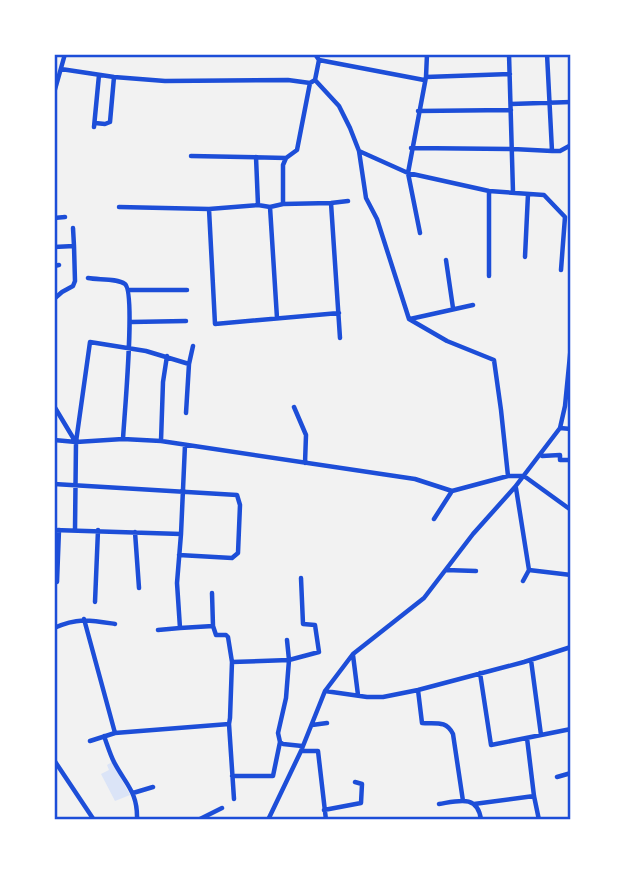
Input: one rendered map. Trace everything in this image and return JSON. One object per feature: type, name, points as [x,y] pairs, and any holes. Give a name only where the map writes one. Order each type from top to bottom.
[{"type":"street","points":[[54,93],[65,54]]},
{"type":"street","points":[[315,54],[319,60],[425,79],[510,74]]},
{"type":"street","points":[[420,233],[408,173],[427,54]]},
{"type":"street","points":[[509,54],[513,192]]},
{"type":"street","points":[[547,54],[552,151]]},
{"type":"street","points":[[283,204],[283,165],[286,158],[297,150],[319,60]]},
{"type":"street","points":[[61,69],[165,81],[312,82],[339,106],[359,151],[366,198],[377,219],[409,319],[447,341],[494,360],[508,476]]},
{"type":"street","points":[[99,75],[94,125],[110,122],[114,77]]},
{"type":"street","points":[[418,111],[571,102]]},
{"type":"street","points":[[411,148],[552,151],[571,145]]},
{"type":"street","points":[[359,151],[408,173],[489,191],[544,195],[565,217]]},
{"type":"street","points":[[191,156],[286,158]]},
{"type":"street","points":[[256,157],[258,205]]},
{"type":"street","points":[[489,191],[489,276]]},
{"type":"street","points":[[525,257],[528,194]]},
{"type":"street","points":[[119,207],[209,209],[348,201]]},
{"type":"street","points":[[331,203],[340,338]]},
{"type":"street","points":[[270,207],[277,318]]},
{"type":"street","points":[[209,209],[215,324],[339,313]]},
{"type":"street","points":[[561,270],[565,217],[571,209]]},
{"type":"street","points":[[54,218],[65,217]]},
{"type":"street","points":[[54,299],[74,286],[73,228]]},
{"type":"street","points":[[54,247],[74,246]]},
{"type":"street","points":[[446,260],[453,308]]},
{"type":"street","points":[[88,278],[119,282],[125,284],[129,290],[130,322],[123,439]]},
{"type":"street","points":[[129,290],[187,289]]},
{"type":"street","points":[[409,319],[474,305]]},
{"type":"street","points":[[130,322],[186,321]]},
{"type":"street","points":[[75,530],[76,442],[90,342],[128,347],[189,363]]},
{"type":"street","points":[[268,820],[325,691],[353,654],[424,598],[561,428],[571,345]]},
{"type":"street","points":[[186,412],[189,363],[193,346]]},
{"type":"street","points":[[161,441],[163,382],[167,356]]},
{"type":"street","points":[[565,406],[571,396]]},
{"type":"street","points":[[54,406],[76,442]]},
{"type":"street","points":[[294,407],[306,435],[305,463]]},
{"type":"street","points":[[561,428],[571,429]]},
{"type":"street","points":[[54,440],[161,441],[415,478],[452,491],[508,476],[524,476],[571,510]]},
{"type":"street","points":[[180,628],[177,583],[186,445]]},
{"type":"street","points":[[541,456],[560,454],[560,460],[571,460]]},
{"type":"street","points":[[54,484],[237,495],[240,505],[238,553],[232,558],[179,555]]},
{"type":"street","points":[[515,487],[529,570],[523,581]]},
{"type":"street","points":[[434,519],[452,491]]},
{"type":"street","points":[[57,582],[57,530],[181,534]]},
{"type":"street","points":[[95,602],[98,530]]},
{"type":"street","points":[[135,532],[139,588]]},
{"type":"street","points":[[446,570],[476,571]]},
{"type":"street","points":[[529,570],[571,575]]},
{"type":"street","points":[[232,662],[289,660],[319,652],[315,625],[303,624],[301,578]]},
{"type":"street","points":[[212,593],[213,625],[216,635],[228,637],[232,662],[229,724],[234,799]]},
{"type":"street","points":[[54,628],[84,620],[115,624]]},
{"type":"street","points":[[84,620],[115,733]]},
{"type":"street","points":[[158,630],[213,625]]},
{"type":"street","points":[[232,776],[273,776],[280,742],[278,733],[286,698],[289,660],[286,640]]},
{"type":"street","points":[[325,691],[383,697],[531,660],[571,647]]},
{"type":"street","points":[[353,654],[358,695]]},
{"type":"street","points":[[531,660],[541,735]]},
{"type":"street","points":[[480,673],[491,745],[571,729]]},
{"type":"street","points":[[418,690],[422,723],[444,724],[453,734],[463,801]]},
{"type":"street","points":[[312,725],[327,723]]},
{"type":"street","points":[[90,741],[115,733],[229,724]]},
{"type":"street","points":[[104,736],[114,763],[134,793],[137,820]]},
{"type":"street","points":[[527,738],[539,820]]},
{"type":"street","points":[[280,742],[318,751],[326,820]]},
{"type":"street","points":[[54,760],[94,820]]},
{"type":"street","points":[[557,777],[571,773]]},
{"type":"street","points":[[324,810],[361,803],[362,784],[355,782]]},
{"type":"street","points":[[134,793],[153,787]]},
{"type":"street","points":[[439,804],[463,801],[474,804],[534,796]]},
{"type":"street","points":[[474,804],[480,811],[481,820]]},
{"type":"street","points":[[198,820],[222,808]]},
{"type":"lane","points":[[232,54],[244,54]]},
{"type":"shaded area","points":[[112,762],[130,795],[115,801],[101,774],[109,770],[107,765]]}]
